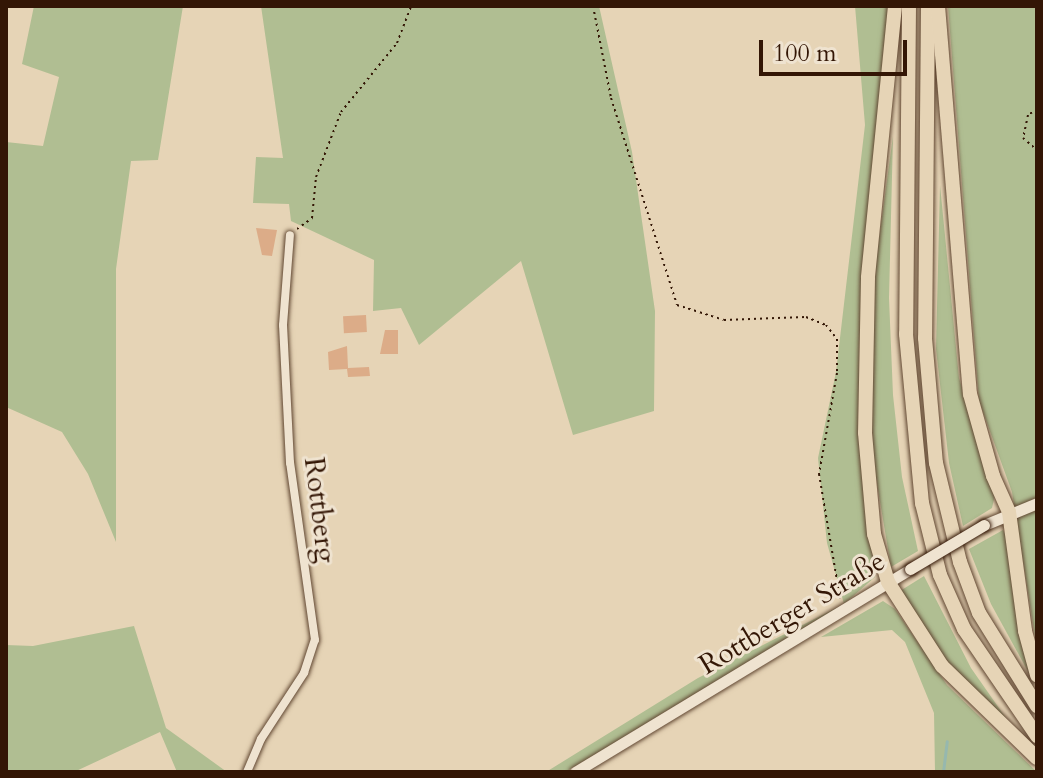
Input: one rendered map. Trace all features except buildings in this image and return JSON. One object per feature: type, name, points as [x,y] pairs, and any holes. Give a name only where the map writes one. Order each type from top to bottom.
[{"type":"highway","points":[[895,6],[868,278],[864,389],[874,534],[888,582],[958,684],[1037,758]]},
{"type":"highway","points":[[909,6],[906,334],[922,503],[940,575],[964,629],[1037,736]]},
{"type":"highway","points":[[928,6],[925,338],[936,463],[960,562],[979,613],[1037,706]]},
{"type":"highway","points":[[938,6],[970,394],[993,476],[1009,512],[1025,631],[1037,675]]},
{"type":"main road","name":"Rottberger Straße","points":[[575,772],[984,525],[1009,512],[1037,503]]},
{"type":"street","name":"Rottberg","points":[[247,772],[261,739],[304,673],[315,640],[290,463],[283,325],[290,235]]},
{"type":"path","points":[[290,235],[312,218],[316,177],[341,112],[397,43],[411,6]]},
{"type":"path","points":[[593,6],[611,98],[677,305],[724,320],[806,317],[831,329],[839,349],[819,474],[838,595],[849,608]]},
{"type":"path","points":[[1037,48],[1037,60]]},
{"type":"path","points":[[1037,109],[1028,115],[1023,138],[1037,150]]},
{"type":"green space","points":[[34,6],[183,6],[158,160],[131,161],[116,269],[116,542],[88,474],[62,432],[6,407],[6,142],[43,146],[59,77],[22,64]]},
{"type":"green space","points":[[261,6],[599,6],[632,152],[655,311],[654,411],[573,435],[521,261],[419,345],[401,308],[373,311],[374,260],[291,221],[289,204],[253,203],[256,157],[283,158]]},
{"type":"green space","points":[[855,6],[889,6],[861,433],[875,577],[844,604],[827,543],[818,458],[836,372],[865,125]]},
{"type":"green space","points":[[948,6],[1037,6],[1037,649],[1012,492],[979,401]]},
{"type":"green space","points":[[893,136],[889,298],[893,395],[902,477],[918,551],[891,567],[874,466],[870,388],[876,261]]},
{"type":"green space","points":[[940,185],[959,378],[995,495],[992,508],[963,526],[949,463],[936,349]]},
{"type":"green space","points":[[1003,530],[1007,537],[1030,675],[991,604],[969,549]]},
{"type":"green space","points":[[924,576],[971,668],[1015,731],[939,653],[900,591]]},
{"type":"green space","points":[[883,601],[895,609],[947,685],[1037,772],[935,772],[934,713],[905,642],[892,630],[821,637]]},
{"type":"green space","points":[[844,604],[565,772],[546,772],[698,678]]},
{"type":"green space","points":[[134,626],[166,728],[227,772],[177,772],[160,732],[74,772],[6,772],[6,645],[33,646]]},
{"type":"waterway","points":[[943,772],[947,741]]}]
